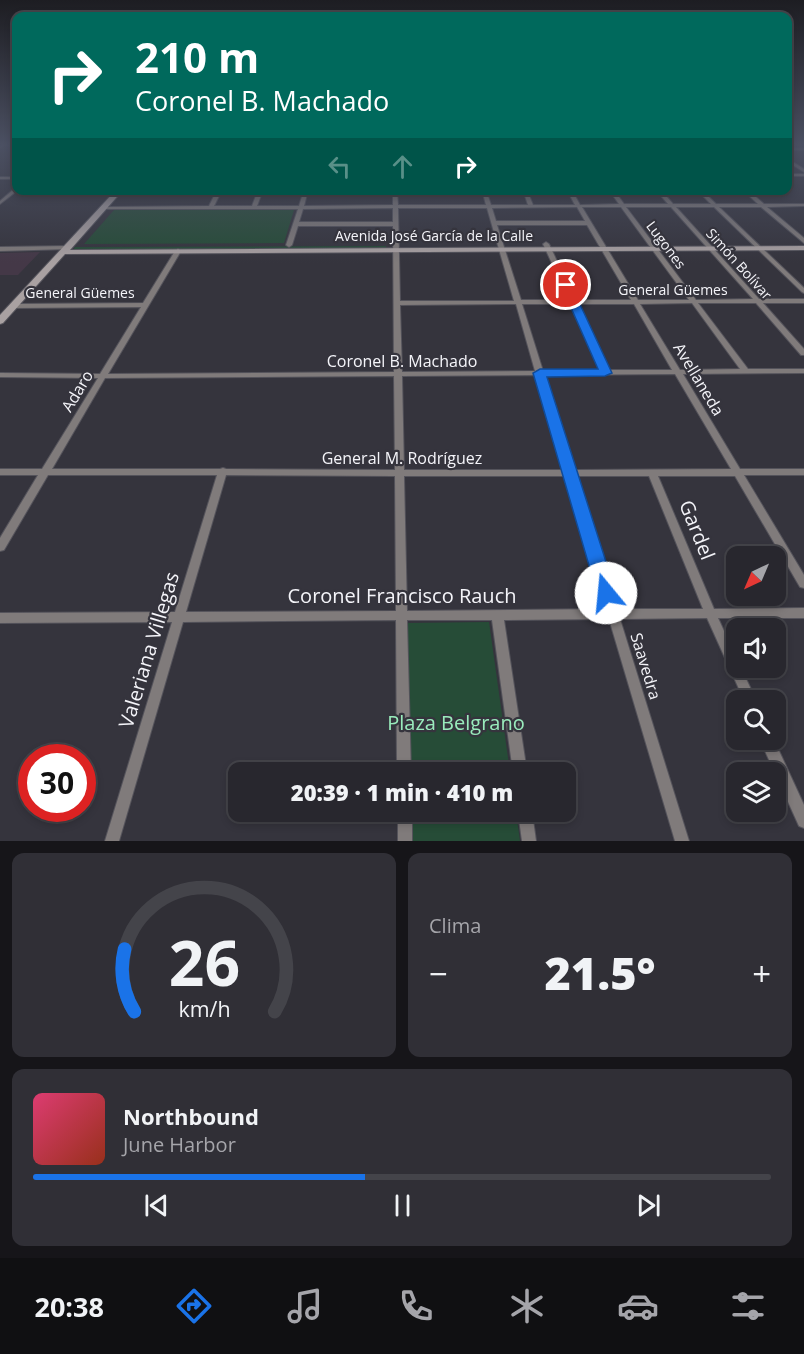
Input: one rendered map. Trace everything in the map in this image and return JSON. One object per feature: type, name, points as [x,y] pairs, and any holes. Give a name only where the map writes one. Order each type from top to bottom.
[{"type":"main road","points":[[0,321],[116,195]]},
{"type":"main road","name":"Avenida José García de la Calle","points":[[758,246],[804,242]]},
{"type":"main road","name":"Avenida José García de la Calle","points":[[67,249],[289,245],[396,248]]},
{"type":"main road","name":"Avenida José García de la Calle","points":[[67,249],[178,251],[500,247],[758,246],[804,248]]},
{"type":"street","points":[[0,203],[12,193]]},
{"type":"street","points":[[210,208],[217,195]]},
{"type":"street","points":[[254,208],[259,195]]},
{"type":"street","points":[[289,245],[305,195]]},
{"type":"street","points":[[395,195],[404,762]]},
{"type":"street","name":"Saavedra","points":[[485,195],[682,841]]},
{"type":"street","points":[[527,195],[531,206]]},
{"type":"street","name":"Avellaneda","points":[[572,195],[804,584]]},
{"type":"street","name":"Lugones","points":[[614,195],[746,372]]},
{"type":"street","name":"Simón Bolívar","points":[[662,195],[804,353]]},
{"type":"street","points":[[704,195],[804,291]]},
{"type":"street","points":[[751,195],[804,242]]},
{"type":"street","points":[[106,208],[804,205]]},
{"type":"street","points":[[494,224],[589,223]]},
{"type":"street","points":[[296,224],[396,224]]},
{"type":"street","points":[[548,247],[575,302],[605,373]]},
{"type":"street","name":"Avenida José García de la Calle","points":[[0,249],[67,249]]},
{"type":"street","name":"Adaro","points":[[0,547],[178,251]]},
{"type":"street","name":"General Güemes","points":[[397,303],[804,301]]},
{"type":"street","name":"General Güemes","points":[[15,306],[146,305]]},
{"type":"street","name":"Coronel B. Machado","points":[[0,375],[804,371]]},
{"type":"street","name":"Valeriana Villegas","points":[[112,841],[223,471]]},
{"type":"street","name":"General M. Rodríguez","points":[[0,472],[570,474],[804,472]]},
{"type":"street","name":"Gardel","points":[[652,473],[710,613],[745,690]]},
{"type":"street","name":"Coronel Francisco Rauch","points":[[0,618],[180,615],[804,613]]},
{"type":"street","points":[[497,614],[519,762]]},
{"type":"street","points":[[772,750],[804,821]]},
{"type":"street","points":[[405,822],[405,841]]},
{"type":"street","points":[[526,822],[529,841]]},
{"type":"shaded area","points":[[40,252],[18,275],[0,275],[0,253]]},
{"type":"green space","points":[[114,210],[294,210],[284,243],[84,244]]},
{"type":"green space","points":[[386,246],[386,249],[73,250],[75,247]]},
{"type":"green space","name":"Plaza Belgrano","points":[[489,622],[509,762],[411,762],[407,623]]},
{"type":"green space","points":[[412,822],[517,822],[520,841],[412,841]]},
{"type":"route","points":[[566,285],[605,373],[540,373],[606,593]]}]
